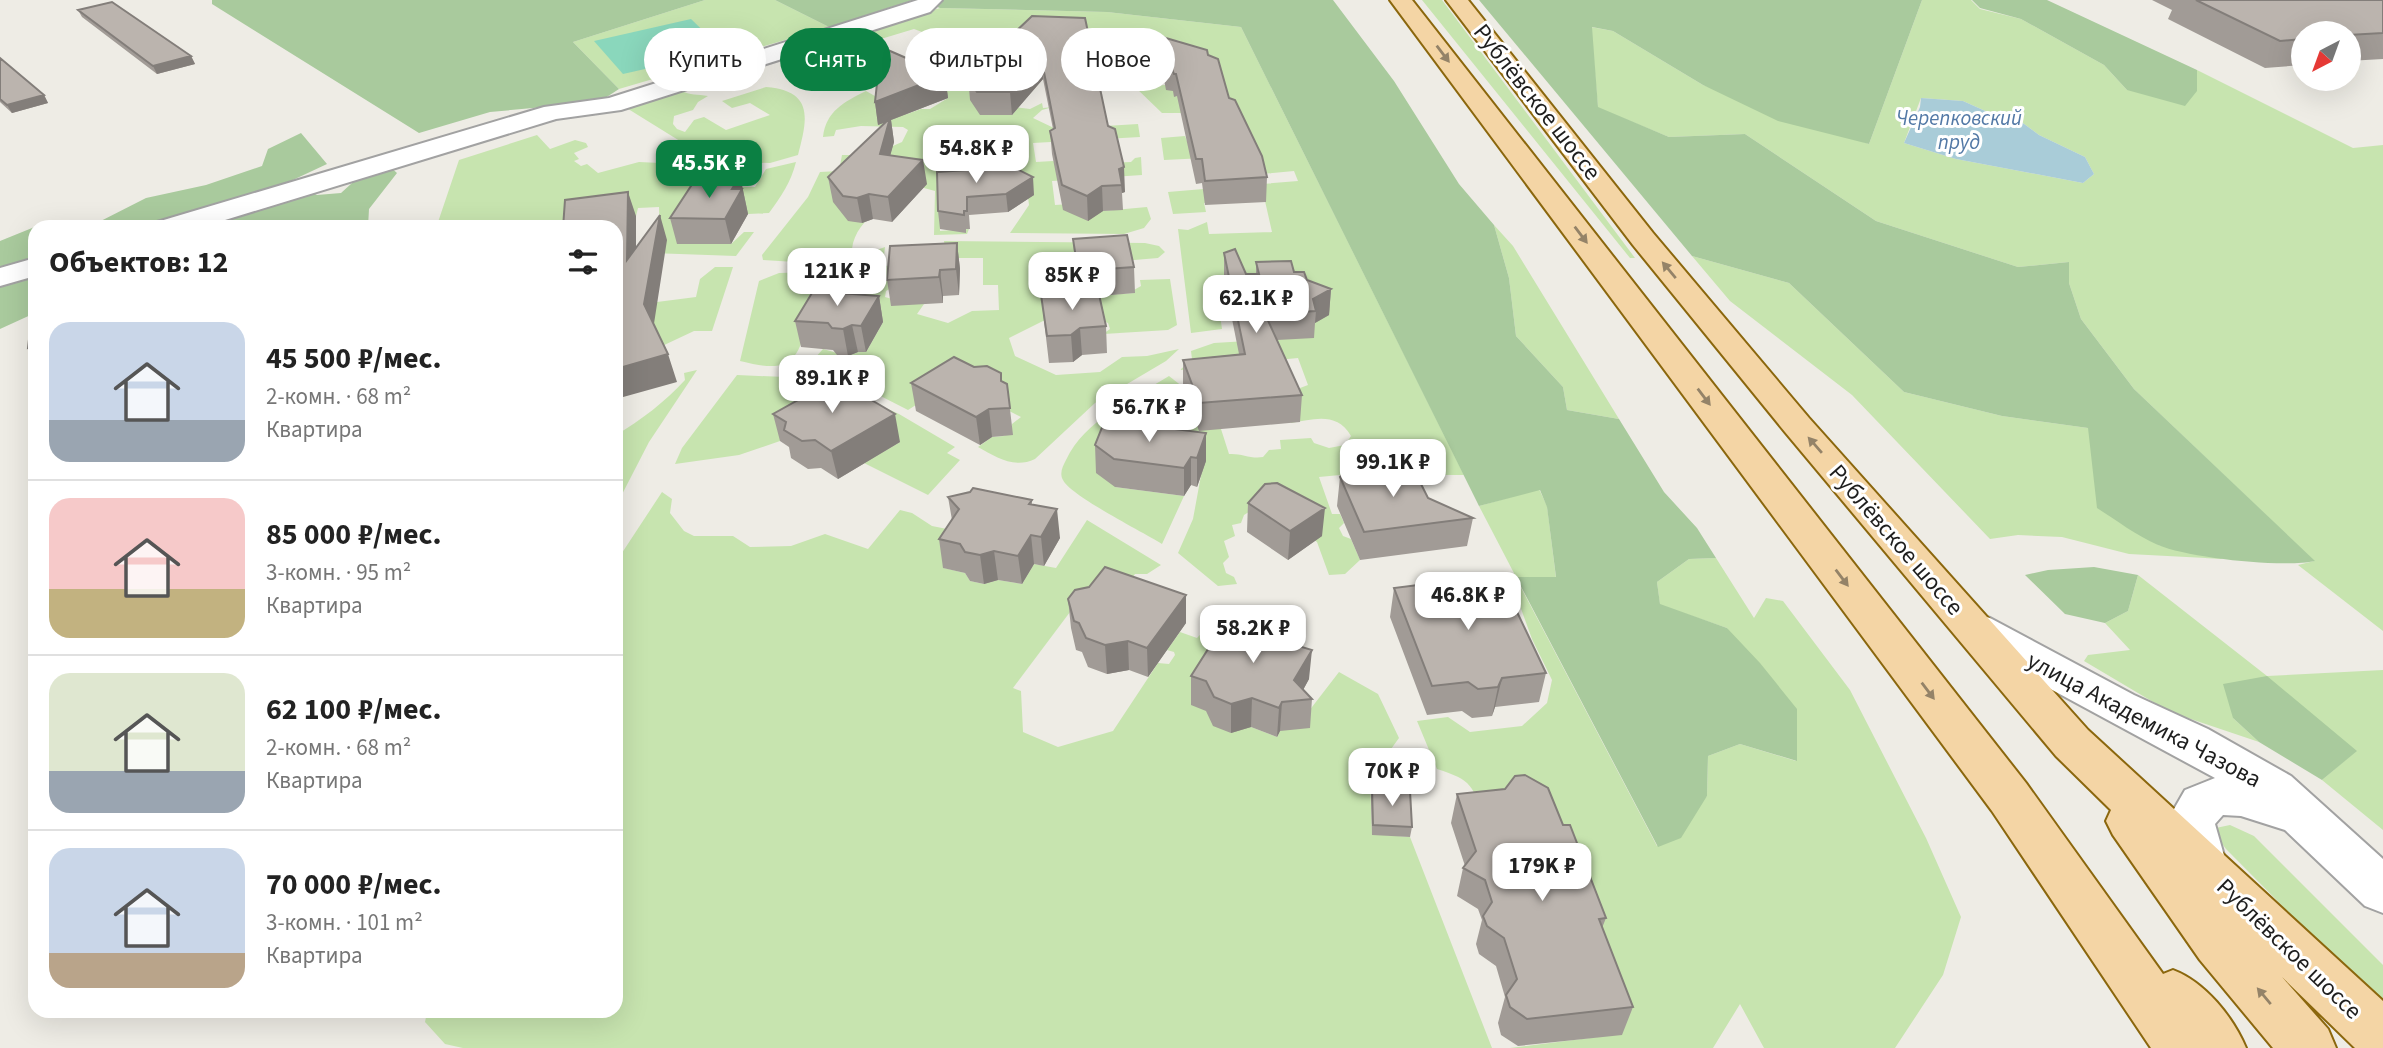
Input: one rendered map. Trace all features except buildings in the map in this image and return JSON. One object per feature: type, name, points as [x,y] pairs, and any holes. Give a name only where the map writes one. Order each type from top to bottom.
[{"type":"main road","name":"Рублёвское шоссе","points":[[1401,0],[2009,797],[2183,1048]]},
{"type":"main road","name":"Рублёвское шоссе","points":[[1457,0],[1643,239],[1797,425],[2072,743],[2383,1038]]},
{"type":"main road","points":[[2072,743],[2219,943],[2308,1048]]},
{"type":"main road","points":[[2009,797],[2218,1048]]},
{"type":"street","points":[[194,220],[553,112],[612,105],[922,8],[931,0]]},
{"type":"street","points":[[0,277],[28,269]]},
{"type":"street","name":"улица Академика Чазова","points":[[1971,627],[2118,707],[2211,753],[2274,790],[2383,891]]},
{"type":"street","name":"улица Академика Чазова","points":[[2202,866],[2190,823],[2203,803],[2223,794],[2264,803],[2309,823]]},
{"type":"green space","points":[[212,0],[705,0],[573,42],[619,89],[599,102],[490,112],[419,133],[212,4]]},
{"type":"green space","points":[[705,0],[775,0],[829,27],[780,28],[780,41],[766,46],[766,28],[644,28],[644,82],[619,89],[573,42]]},
{"type":"green space","points":[[775,0],[913,0],[829,27]]},
{"type":"green space","points":[[917,0],[1333,0],[1394,81],[1459,184],[1494,225],[1509,278],[1516,336],[1563,387],[1567,410],[1619,419],[1664,492],[1697,528],[1716,558],[1689,559],[1657,582],[1660,604],[1727,628],[1760,663],[1797,709],[1797,761],[1740,744],[1708,756],[1707,796],[1681,838],[1658,847],[1516,577],[1556,577],[1547,507],[1540,490],[1479,506],[1241,27],[1107,12],[940,8]]},
{"type":"green space","points":[[1422,0],[1442,0],[1635,258],[1630,258]]},
{"type":"green space","points":[[1479,0],[1922,0],[1869,144],[1778,121],[1703,85],[1613,31],[1592,27],[1598,107],[1669,137],[1745,134],[1876,221],[2018,267],[2069,262],[2069,283],[2081,319],[2134,389],[2315,561],[2281,563],[2236,560],[2191,554],[2158,545],[2134,533],[2097,508],[2088,428],[2002,416],[1904,392],[1789,283],[1692,256]]},
{"type":"green space","points":[[1922,0],[1971,0],[1980,9],[2021,19],[2104,65],[2127,90],[2197,91],[2197,70],[2353,148],[2383,145],[2383,631],[2298,565],[2314,561],[2134,389],[2081,319],[2069,283],[2069,262],[2018,267],[1876,221],[1745,134],[1669,137],[1598,108],[1591,27],[1613,31],[1703,85],[1869,144]],"holes":[[[1921,98],[1963,101],[1992,114],[2016,118],[2039,135],[2085,157],[2094,174],[2083,183],[1956,159],[1904,143]]]},
{"type":"green space","points":[[1972,0],[2047,0],[2197,70],[2197,91],[2185,106],[2127,90],[2104,65],[2021,19],[1980,8]]},
{"type":"green space","points":[[940,8],[1107,12],[1241,27],[1464,475],[1437,475],[1425,467],[1319,477],[1332,514],[1340,514],[1344,523],[1339,528],[1343,536],[1351,539],[1360,560],[1345,574],[1329,575],[1317,542],[1300,530],[1252,510],[1244,515],[1241,523],[1232,525],[1235,536],[1224,541],[1229,557],[1223,563],[1226,573],[1234,577],[1237,584],[1218,586],[1178,553],[1193,519],[1202,470],[1115,487],[1184,496],[1162,544],[1079,495],[1062,477],[1062,470],[1074,446],[1097,422],[1169,376],[1183,387],[1196,422],[1202,429],[1221,429],[1229,454],[1263,457],[1269,450],[1281,449],[1280,440],[1311,438],[1314,443],[1329,448],[1345,445],[1351,436],[1345,428],[1332,420],[1291,423],[1287,393],[1308,385],[1298,358],[1180,370],[1192,359],[1191,351],[1214,343],[1314,337],[1258,300],[1228,302],[1230,314],[1220,315],[1222,329],[1191,333],[1178,229],[1188,230],[1207,222],[1209,234],[1272,232],[1265,201],[1204,203],[1206,212],[1173,214],[1168,192],[1298,181],[1294,171],[1250,175],[1245,156],[1164,160],[1161,138],[1185,136],[1187,141],[1196,113],[1162,113],[1139,91],[1175,91],[1175,74],[1181,68],[1175,69],[1175,49],[1181,41],[1175,40],[1175,28],[1061,28],[1061,48],[1047,52],[1047,28],[905,28],[905,32],[891,36],[891,28],[875,28]]},
{"type":"green space","points":[[691,19],[700,28],[651,28]]},
{"type":"green space","points":[[644,30],[644,69],[623,74],[594,41]]},
{"type":"green space","points":[[905,81],[905,91],[977,91],[980,115],[1012,115],[1017,109],[1015,107],[1030,109],[1042,103],[1043,108],[1053,107],[1042,110],[1033,118],[1056,129],[1138,124],[1140,137],[1033,143],[1036,162],[1053,161],[1059,165],[1131,162],[1141,157],[1142,175],[1052,181],[1055,205],[1070,204],[1103,211],[1147,207],[1151,219],[1144,228],[1124,234],[1010,233],[1029,205],[1026,181],[940,190],[940,231],[969,229],[967,234],[934,235],[935,191],[924,188],[920,183],[869,218],[855,237],[852,249],[811,263],[763,260],[762,255],[808,197],[820,172],[839,171],[842,155],[872,155],[902,142],[908,130],[903,127],[861,126],[836,130],[834,136],[823,137],[828,120],[837,108],[866,91],[907,114],[930,109],[948,98],[886,94],[881,91],[891,91],[891,85]]},
{"type":"green space","points":[[766,87],[793,94],[804,109],[805,119],[798,155],[770,163],[722,162],[717,168],[712,168],[704,179],[709,180],[706,186],[755,187],[766,169],[796,162],[785,189],[769,213],[748,214],[678,243],[731,244],[744,232],[754,232],[736,256],[651,253],[660,244],[659,207],[638,208],[636,216],[608,220],[439,220],[459,160],[537,135],[550,149],[575,140],[586,143],[588,147],[574,153],[579,159],[574,161],[581,166],[587,164],[598,173],[639,162],[660,163],[696,151],[625,107],[677,91],[708,96],[698,102],[693,110],[674,116],[673,124],[685,132],[694,120],[704,117],[726,130],[770,115],[750,103],[732,108],[722,101],[753,91],[766,91]]},
{"type":"green space","points":[[301,133],[327,164],[263,194],[170,220],[103,220],[146,198],[206,185],[262,166],[268,149]]},
{"type":"green space","points":[[389,166],[397,173],[369,209],[368,220],[210,220],[307,190],[317,195],[341,193],[362,174]]},
{"type":"green space","points":[[1494,225],[1513,246],[1619,419],[1567,410],[1563,387],[1516,336],[1509,278]]},
{"type":"green space","points":[[28,230],[28,261],[0,269],[0,241]]},
{"type":"green space","points":[[944,241],[1145,243],[1159,246],[1165,252],[1158,258],[1075,265],[1080,297],[1134,293],[1134,290],[1141,286],[1140,280],[1170,279],[1177,325],[1168,330],[1103,334],[1110,329],[1108,323],[1101,320],[1043,321],[1009,338],[1015,356],[1056,375],[1100,372],[1122,357],[1147,356],[1179,349],[1166,361],[1095,403],[1035,459],[1020,463],[1005,461],[978,447],[992,437],[1004,436],[1012,431],[1012,424],[1021,417],[952,382],[908,410],[853,382],[805,369],[823,349],[848,356],[866,352],[883,322],[807,321],[799,349],[787,363],[768,366],[740,361],[759,281],[779,273],[815,272],[885,247],[884,256],[875,261],[880,265],[897,267],[893,287],[886,291],[885,297],[924,297],[924,304],[917,314],[948,323],[972,311],[999,310],[998,285],[983,285],[983,258],[946,258]]},
{"type":"green space","points":[[1692,256],[1789,283],[1904,392],[2002,416],[2088,428],[2158,545],[2225,559],[2129,554],[2062,537],[2018,535],[1990,539],[1852,395],[1730,301]]},
{"type":"green space","points":[[715,267],[733,267],[712,331],[694,331],[660,347],[623,323],[623,315],[657,302],[696,297],[700,279]]},
{"type":"green space","points":[[28,275],[28,316],[0,329],[0,284]]},
{"type":"green space","points":[[697,370],[649,442],[623,492],[623,430],[669,396],[685,380],[684,373]]},
{"type":"green space","points":[[737,375],[809,378],[833,384],[899,414],[955,447],[947,453],[960,460],[928,495],[864,463],[900,442],[842,407],[780,441],[739,455],[675,464],[682,448]]},
{"type":"green space","points":[[1539,489],[1547,506],[1556,578],[1516,578],[1479,506]]},
{"type":"green space","points":[[662,492],[672,499],[670,513],[684,531],[694,536],[733,536],[750,547],[791,546],[825,534],[868,549],[900,510],[912,513],[932,526],[957,531],[944,568],[965,573],[970,581],[984,584],[998,580],[1022,584],[1034,564],[1056,568],[1087,520],[1161,565],[1147,574],[1135,574],[1121,593],[1091,584],[1013,688],[1021,691],[1023,732],[1058,747],[1113,731],[1158,663],[1169,664],[1175,655],[1167,650],[1180,632],[1197,638],[1212,622],[1231,624],[1251,727],[1277,737],[1280,731],[1302,720],[1339,672],[1378,694],[1399,738],[1370,778],[1372,834],[1410,837],[1492,1048],[463,1048],[445,1044],[425,1022],[426,1018],[623,1018],[623,551]]},
{"type":"green space","points":[[1716,558],[1754,618],[1766,598],[1783,601],[1850,690],[1926,838],[1961,917],[1943,975],[1895,1048],[1764,1048],[1740,1004],[1713,1048],[1510,1048],[1621,1034],[1483,820],[1470,786],[1458,777],[1437,769],[1417,721],[1448,717],[1470,732],[1522,726],[1547,703],[1552,680],[1520,606],[1516,578],[1657,846],[1707,796],[1708,756],[1740,744],[1796,761],[1727,628],[1660,605],[1657,582],[1689,559]]},
{"type":"green space","points":[[2094,567],[2138,575],[2128,611],[2105,623],[2065,614],[2025,575],[2048,570]]},
{"type":"green space","points":[[2138,575],[2267,676],[2383,670],[2383,830],[2322,780],[2356,751],[2233,718],[2259,742],[2170,712],[2084,661],[2088,655],[2130,650],[2105,623],[2128,611]]},
{"type":"green space","points":[[2267,676],[2357,751],[2322,780],[2259,742],[2233,718],[2223,684]]},
{"type":"green space","points":[[2230,825],[2254,836],[2383,965],[2383,1007],[2226,849],[2211,829]]},
{"type":"water","name":"Черепковский пруд","points":[[1921,98],[1963,101],[1992,114],[2016,118],[2039,135],[2085,157],[2094,174],[2083,183],[1956,159],[1904,143],[1920,107]]}]
